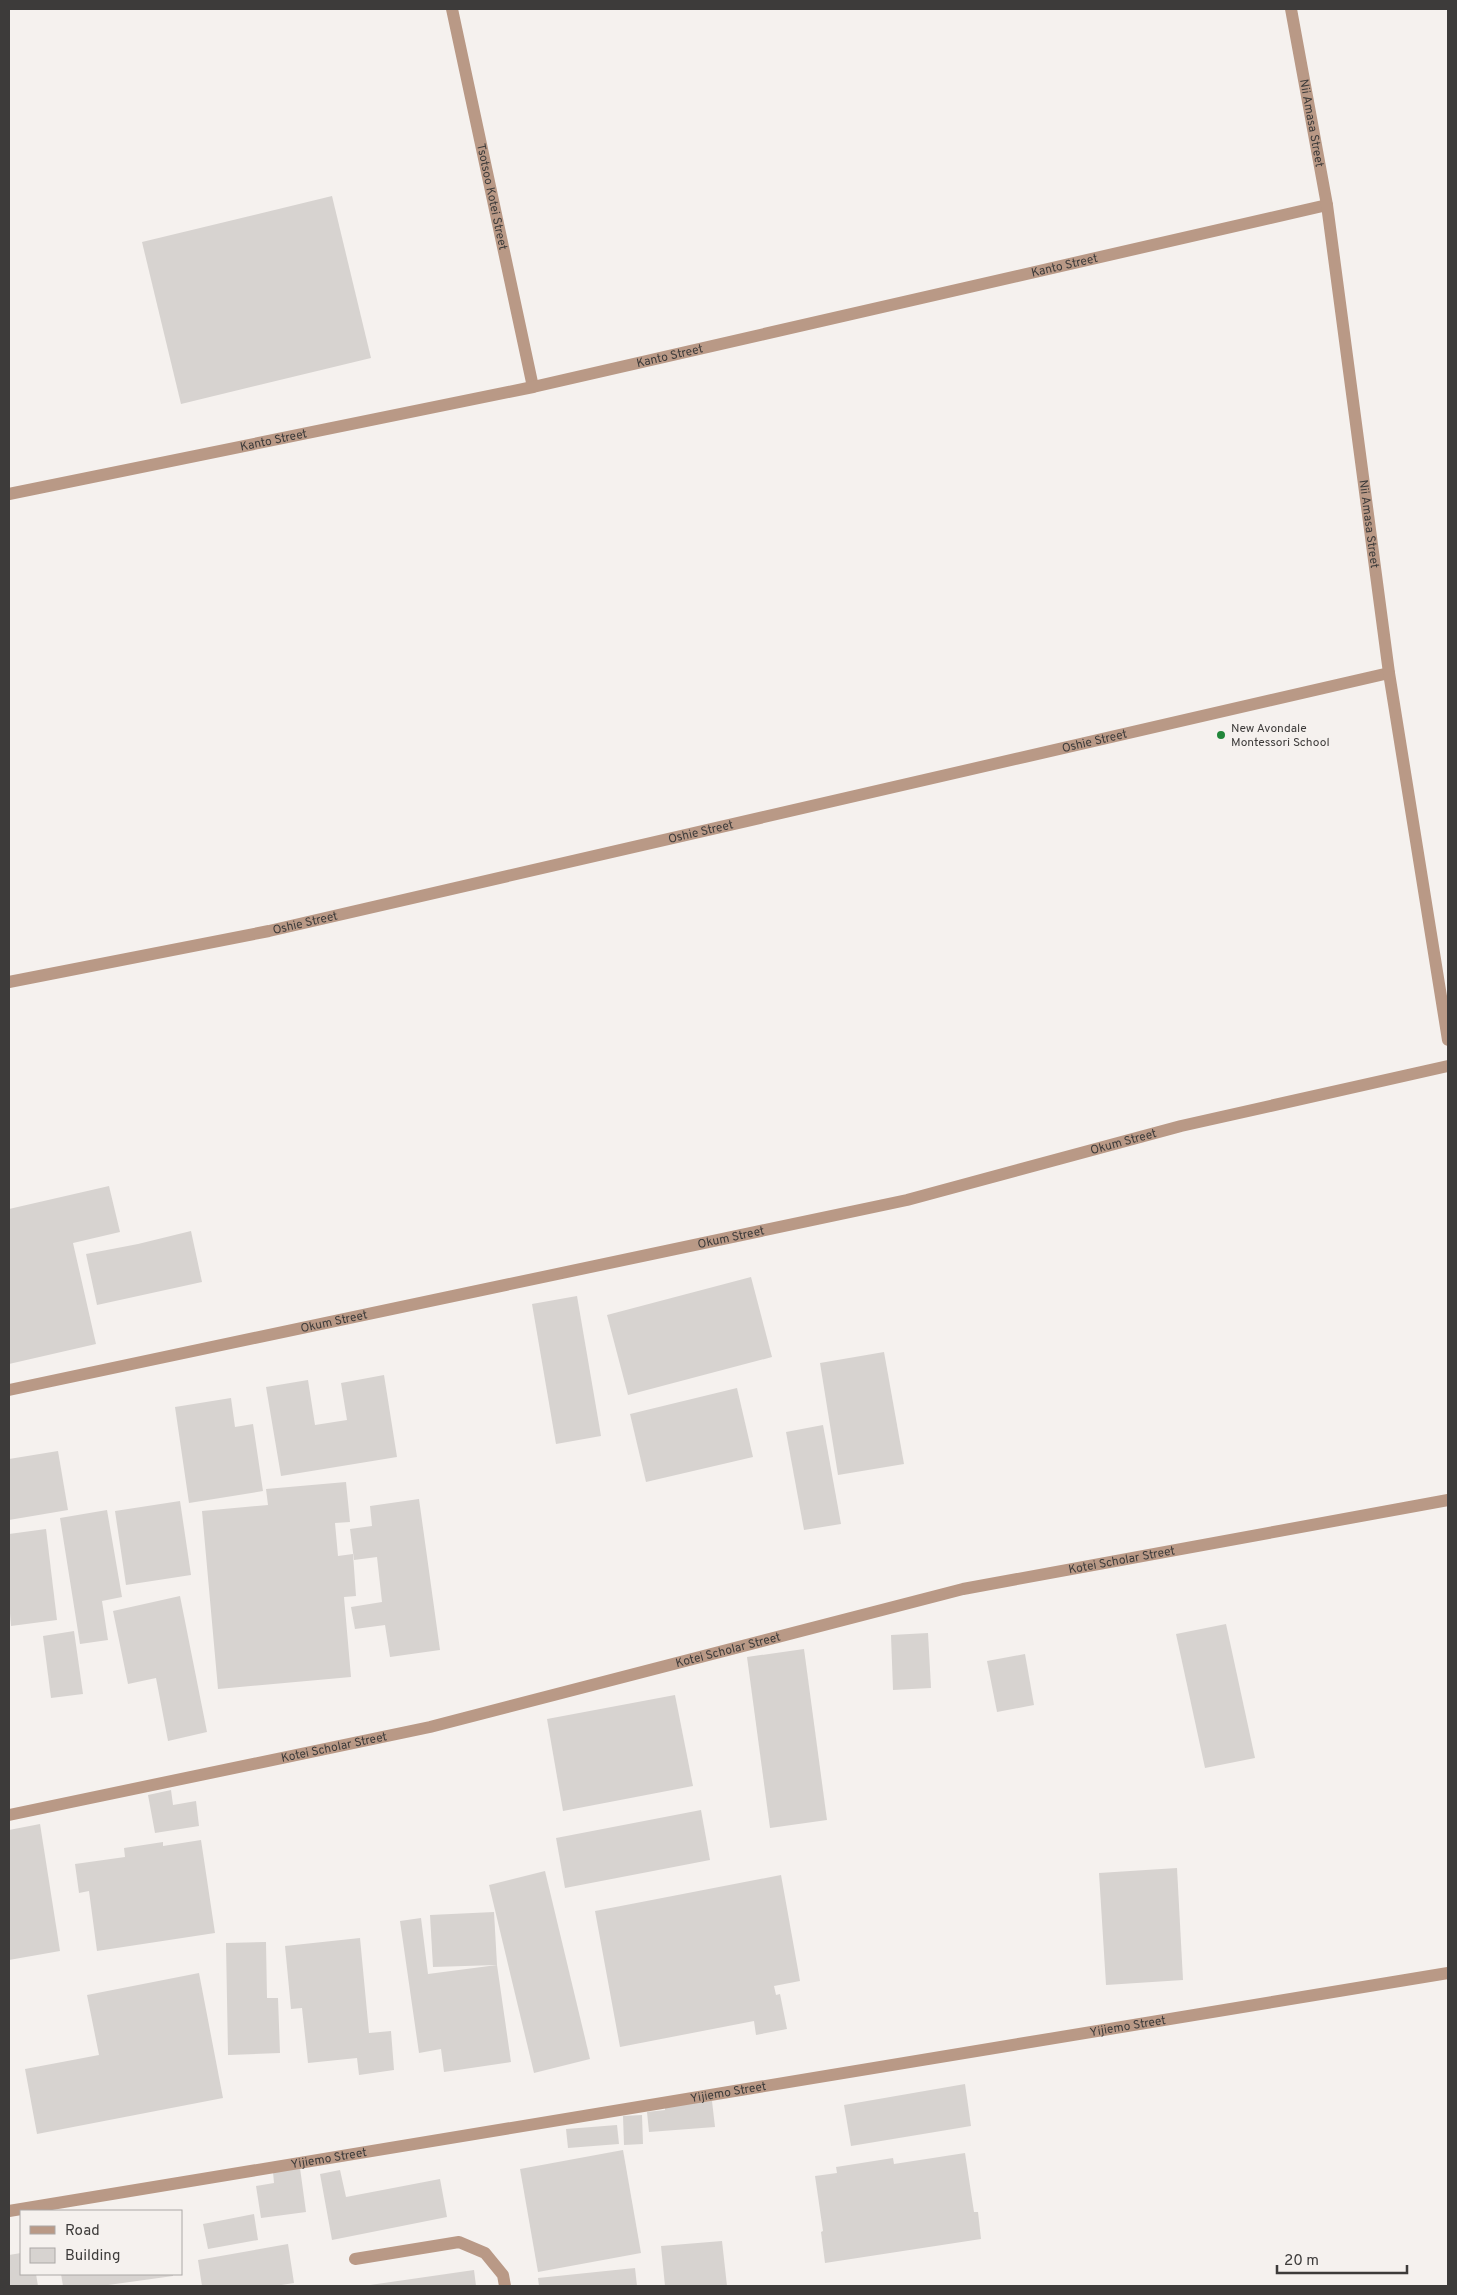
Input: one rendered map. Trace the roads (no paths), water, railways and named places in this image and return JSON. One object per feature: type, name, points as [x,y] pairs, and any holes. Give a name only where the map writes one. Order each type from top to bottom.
[{"type":"street","name":"Tsotsoo Kotei Street","points":[[452,9],[533,387]]},
{"type":"street","name":"Nii Amasa Street","points":[[1291,9],[1327,205],[1389,673],[1448,1040]]},
{"type":"street","name":"Kanto Street","points":[[9,494],[533,387],[1327,205]]},
{"type":"street","name":"Oshie Street","points":[[9,982],[278,929],[1389,673]]},
{"type":"street","name":"Okum Street","points":[[9,1390],[907,1200],[1181,1126],[1448,1066]]},
{"type":"street","name":"Kotei Scholar Street","points":[[9,1815],[430,1727],[963,1589],[1448,1500]]},
{"type":"street","name":"Yijiemo Street","points":[[9,2211],[1448,1973]]},
{"type":"street","points":[[355,2259],[459,2242],[485,2253],[503,2275],[505,2286]]},
{"type":"place","name":"New Avondale Montessori School","points":[[1221,735]]}]
